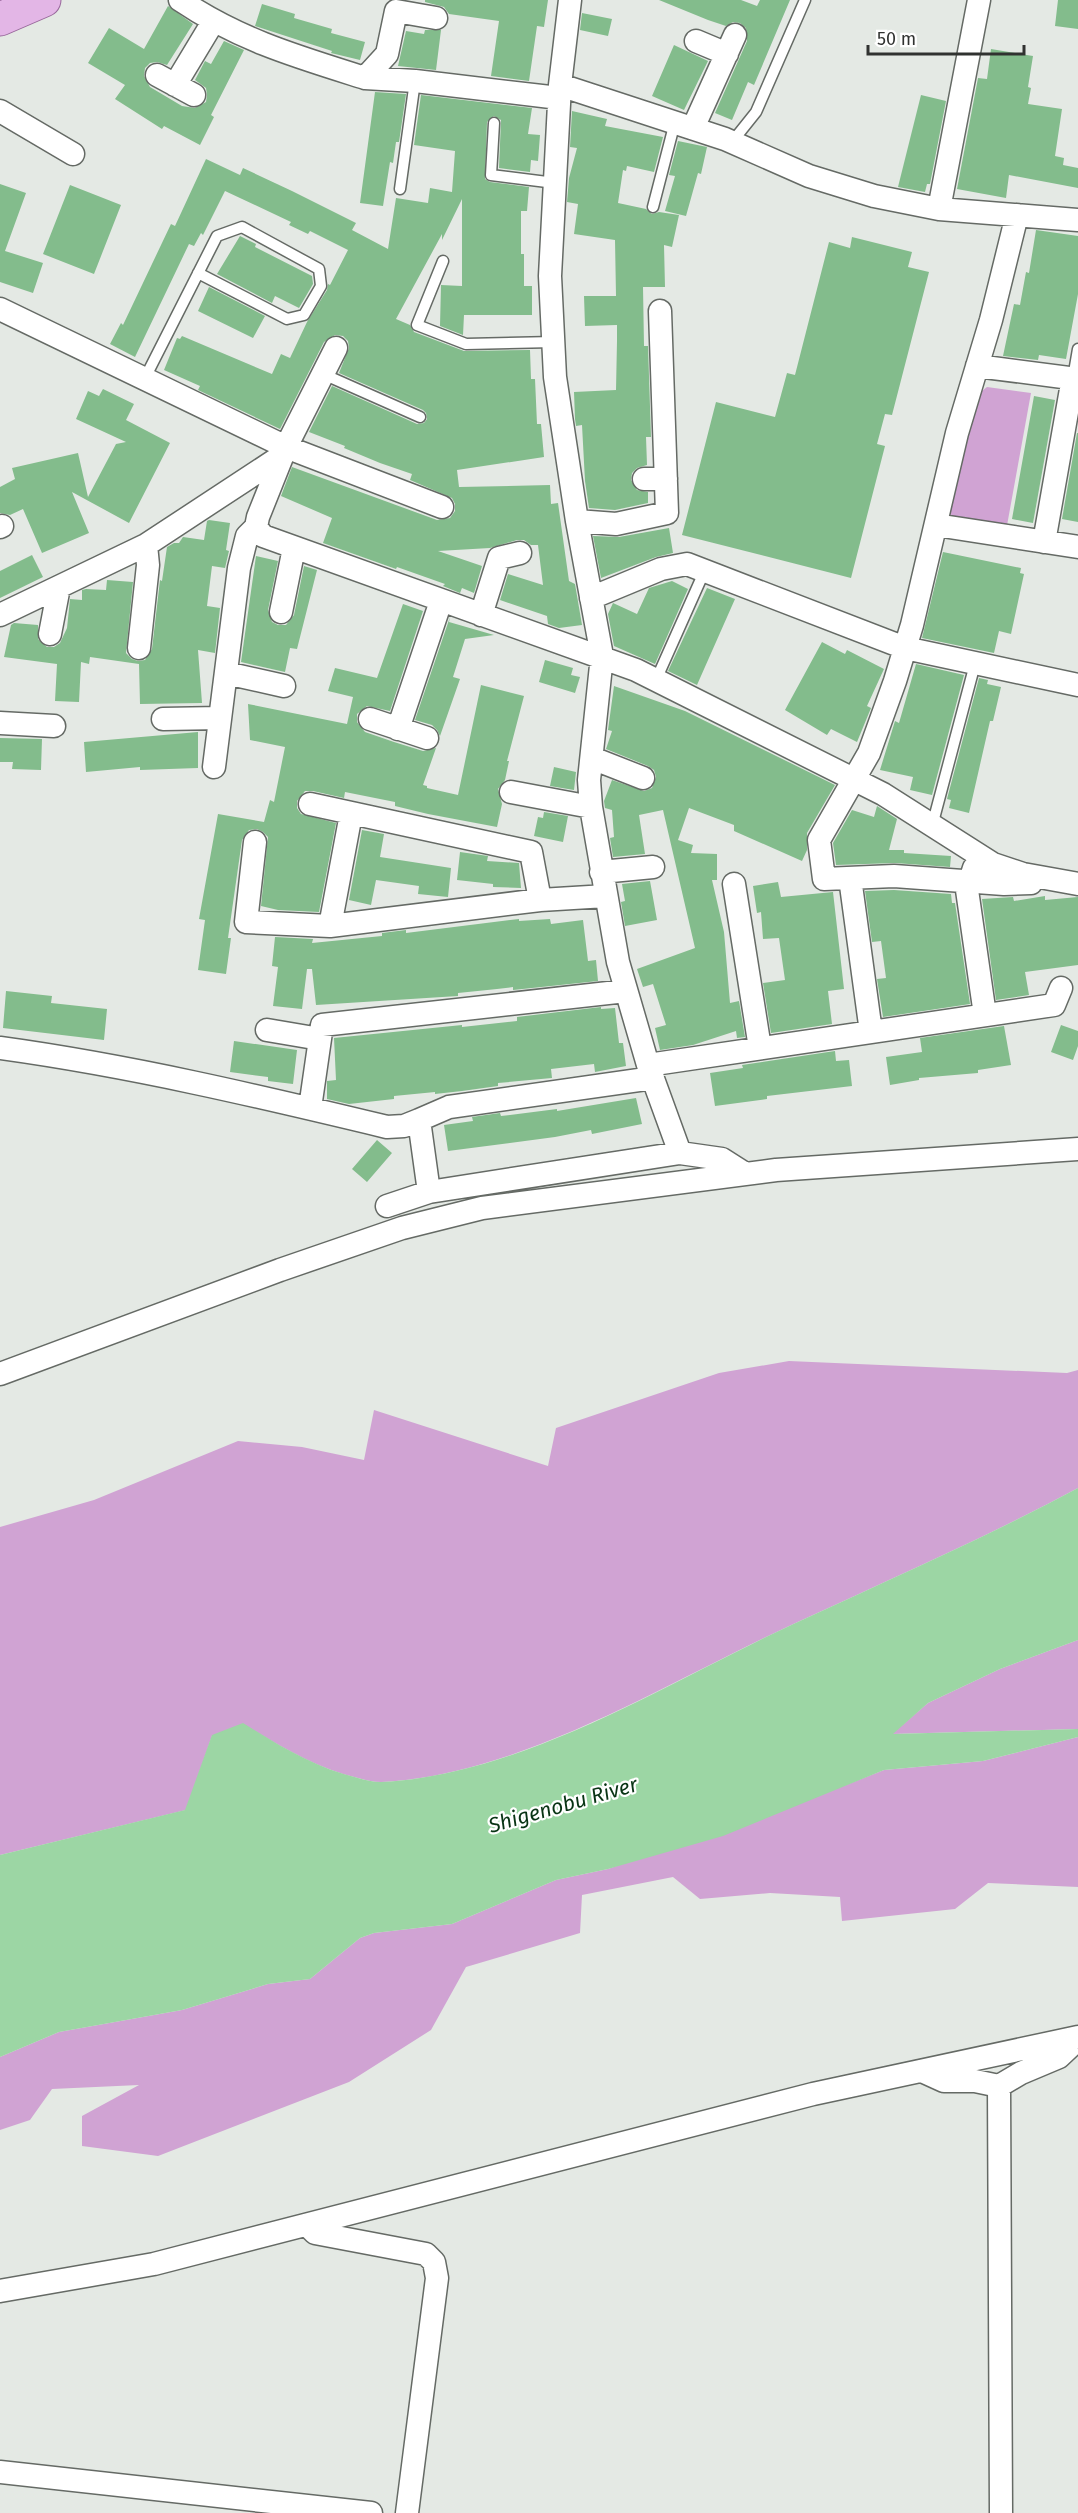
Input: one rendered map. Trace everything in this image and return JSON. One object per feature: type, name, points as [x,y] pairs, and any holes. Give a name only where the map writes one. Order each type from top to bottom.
[{"type":"main road","points":[[0,19],[44,0]]},
{"type":"street","points":[[180,0],[213,22],[270,48],[314,72],[365,78],[560,91],[684,125],[835,184],[874,196],[939,209],[1078,220]]},
{"type":"street","points":[[570,0],[560,91],[550,276],[555,377],[577,522],[602,656],[589,780],[591,807],[618,962],[651,1072],[680,1153]]},
{"type":"street","points":[[939,209],[979,0]]},
{"type":"street","points":[[365,78],[387,54],[396,11],[425,11]]},
{"type":"street","points":[[175,85],[213,22]]},
{"type":"street","points":[[684,125],[731,45],[696,41]]},
{"type":"street","points":[[0,111],[73,154]]},
{"type":"street","points":[[1017,215],[957,433],[905,648],[881,724],[869,753],[819,840],[824,879],[894,876],[1030,883],[1044,882],[1049,878]]},
{"type":"street","points":[[0,309],[145,378],[284,451],[442,507]]},
{"type":"street","points":[[577,522],[616,524],[668,513],[660,311]]},
{"type":"street","points":[[214,768],[239,568],[247,536],[256,527],[258,516],[284,451],[336,348]]},
{"type":"street","points":[[977,366],[1076,379],[1044,542]]},
{"type":"street","points":[[0,615],[146,545],[284,451]]},
{"type":"street","points":[[644,479],[666,479]]},
{"type":"street","points":[[936,525],[1078,547]]},
{"type":"street","points":[[256,527],[263,536],[294,548],[602,656],[656,680],[883,794],[993,864],[1023,874],[1078,884]]},
{"type":"street","points":[[138,648],[148,565],[146,545]]},
{"type":"street","points":[[281,612],[294,548]]},
{"type":"street","points":[[481,615],[500,558],[519,553]]},
{"type":"street","points":[[591,598],[673,565],[687,564],[706,569],[905,648],[1078,685]]},
{"type":"street","points":[[50,634],[59,586]]},
{"type":"street","points":[[398,729],[441,601]]},
{"type":"street","points":[[226,673],[284,686]]},
{"type":"street","points":[[164,719],[220,718]]},
{"type":"street","points":[[370,719],[427,738]]},
{"type":"street","points":[[0,723],[54,726]]},
{"type":"street","points":[[592,758],[643,778]]},
{"type":"street","points":[[511,792],[591,807]]},
{"type":"street","points":[[310,804],[531,852],[540,900]]},
{"type":"street","points":[[330,926],[351,814]]},
{"type":"street","points":[[255,842],[246,922],[330,926],[540,900],[606,896]]},
{"type":"street","points":[[969,850],[975,865],[967,890],[985,1015]]},
{"type":"street","points":[[601,872],[653,867]]},
{"type":"street","points":[[850,878],[871,1032]]},
{"type":"street","points":[[734,884],[760,1048]]},
{"type":"street","points":[[0,1048],[80,1059],[227,1088],[387,1127],[404,1126],[449,1107],[651,1072],[760,1048],[1053,1005],[1061,988]]},
{"type":"street","points":[[310,1108],[322,1025],[626,991]]},
{"type":"street","points":[[267,1030],[320,1039]]},
{"type":"street","points":[[419,1120],[429,1192]]},
{"type":"street","points":[[0,1374],[280,1270],[402,1228],[482,1208],[744,1173],[950,1156],[1078,1149]]},
{"type":"street","points":[[387,1206],[429,1192],[680,1153],[722,1159],[744,1173]]},
{"type":"street","points":[[922,2071],[944,2081],[975,2081],[999,2086],[1059,2056],[1078,2038]]},
{"type":"street","points":[[0,2291],[154,2264],[813,2094],[1078,2038]]},
{"type":"street","points":[[999,2086],[1001,2513]]},
{"type":"street","points":[[307,2225],[315,2234],[426,2254],[434,2262],[437,2278],[407,2513]]},
{"type":"street","points":[[0,2472],[371,2513]]},
{"type":"lane","points":[[732,142],[756,112],[805,0]]},
{"type":"lane","points":[[400,189],[415,81]]},
{"type":"lane","points":[[494,123],[491,175],[555,183]]},
{"type":"lane","points":[[653,207],[684,125]]},
{"type":"lane","points":[[145,378],[198,273],[217,236],[242,228],[319,269],[321,286],[304,315],[287,320],[198,273]]},
{"type":"lane","points":[[443,261],[417,325],[466,344],[554,342]]},
{"type":"lane","points":[[1076,379],[1078,349]]},
{"type":"lane","points":[[323,374],[420,417]]},
{"type":"lane","points":[[656,680],[706,569]]},
{"type":"lane","points":[[932,827],[975,664]]},
{"type":"shaded area","points":[[987,387],[1031,393],[1006,531],[953,522],[946,513],[973,398]]},
{"type":"shaded area","points":[[789,1361],[1067,1373],[1078,1370],[1078,1488],[1001,1528],[764,1638],[626,1707],[529,1749],[479,1765],[430,1776],[375,1782],[342,1774],[312,1762],[243,1724],[212,1736],[186,1810],[0,1855],[0,1527],[94,1500],[238,1441],[302,1447],[364,1460],[374,1410],[548,1466],[556,1428],[719,1373]]},
{"type":"shaded area","points":[[1078,1640],[1078,1729],[892,1734],[928,1703],[1000,1669]]},
{"type":"shaded area","points":[[1078,1737],[1078,1887],[988,1883],[955,1909],[842,1921],[840,1897],[770,1893],[700,1899],[673,1877],[582,1895],[580,1933],[466,1967],[431,2030],[349,2082],[158,2156],[82,2146],[82,2116],[139,2085],[52,2089],[30,2120],[0,2130],[0,2057],[59,2032],[182,2010],[268,1984],[310,1979],[360,1938],[374,1933],[452,1924],[556,1880],[608,1869],[818,1796],[884,1770],[983,1761]]},
{"type":"water","name":"Shigenobu River","points":[[1078,1488],[1078,1640],[1000,1669],[928,1703],[893,1734],[1078,1729],[1078,1737],[983,1761],[884,1770],[723,1836],[608,1869],[556,1880],[452,1924],[374,1933],[360,1938],[310,1979],[268,1984],[182,2010],[59,2032],[0,2057],[0,1855],[185,1810],[212,1735],[243,1723],[312,1762],[342,1774],[375,1782],[430,1776],[480,1765],[529,1749],[626,1707],[764,1638],[962,1546]]},
{"type":"building","points":[[425,0],[548,0],[544,27],[537,26],[529,81],[491,76],[499,21],[449,14],[444,7],[425,2]]},
{"type":"building","points":[[659,0],[741,0],[757,6],[760,0],[790,0],[754,85],[748,82],[732,120],[715,113],[747,41],[746,28],[740,23],[733,22],[726,26]]},
{"type":"building","points":[[1058,0],[1078,0],[1078,29],[1055,26]]},
{"type":"building","points":[[262,4],[295,14],[294,18],[332,29],[331,33],[365,42],[360,60],[331,53],[332,51],[255,26]]},
{"type":"building","points":[[168,6],[193,24],[167,65],[157,62],[150,63],[145,68],[144,76],[150,87],[182,106],[195,108],[206,102],[206,88],[195,80],[205,61],[211,64],[224,41],[244,50],[211,115],[214,117],[200,145],[164,126],[162,129],[115,99],[125,85],[88,63],[109,28],[144,49]]},
{"type":"building","points":[[582,13],[612,19],[608,36],[580,30]]},
{"type":"building","points":[[425,30],[441,30],[436,70],[398,66],[406,31],[424,34]]},
{"type":"building","points":[[674,45],[708,61],[684,110],[652,96]]},
{"type":"building","points":[[991,49],[1033,56],[1028,104],[1062,109],[1055,156],[1064,158],[1063,165],[1078,168],[1078,188],[1009,175],[1006,198],[957,189],[978,78],[987,79]]},
{"type":"building","points":[[375,92],[406,94],[399,142],[396,142],[393,163],[390,162],[383,206],[360,203]]},
{"type":"building","points":[[421,95],[532,108],[528,134],[540,135],[538,161],[531,160],[530,172],[499,168],[501,120],[494,116],[487,122],[485,179],[490,182],[529,187],[527,211],[521,211],[521,254],[524,254],[524,286],[532,286],[532,315],[464,315],[463,335],[440,326],[441,285],[462,286],[462,199],[442,240],[442,234],[396,319],[410,325],[414,332],[464,351],[530,350],[531,379],[535,379],[537,424],[541,424],[544,457],[457,470],[459,487],[550,485],[551,504],[558,503],[569,581],[575,584],[582,625],[559,628],[548,624],[547,616],[500,600],[508,574],[543,585],[538,545],[517,540],[490,548],[438,551],[482,566],[474,593],[462,588],[460,593],[443,586],[445,584],[323,543],[332,518],[281,496],[292,467],[437,520],[450,518],[455,511],[452,498],[410,480],[412,474],[380,463],[309,432],[332,386],[417,424],[424,423],[427,419],[423,410],[339,373],[349,348],[348,341],[343,336],[335,335],[324,342],[280,429],[198,390],[200,386],[164,370],[177,338],[180,339],[182,336],[272,374],[281,354],[290,358],[307,322],[348,250],[310,231],[308,234],[289,225],[291,222],[225,191],[203,235],[201,233],[194,246],[189,244],[135,357],[110,344],[121,323],[123,325],[171,224],[175,226],[206,159],[240,175],[243,168],[292,191],[356,223],[352,230],[388,249],[396,198],[428,203],[430,188],[452,192],[455,151],[414,145]]},
{"type":"building","points":[[921,95],[946,101],[930,184],[927,184],[925,192],[898,187]]},
{"type":"building","points":[[572,111],[607,119],[605,126],[663,137],[654,172],[627,166],[626,171],[623,170],[618,203],[646,209],[652,214],[659,212],[679,215],[672,247],[664,245],[665,287],[643,287],[644,346],[648,346],[651,437],[646,437],[647,465],[637,468],[632,473],[631,480],[637,490],[648,492],[648,503],[615,510],[589,508],[582,425],[576,426],[575,419],[574,392],[616,390],[617,325],[585,326],[584,296],[616,296],[615,240],[574,234],[578,204],[567,202],[569,178],[577,148],[570,147]]},
{"type":"building","points":[[678,141],[707,147],[701,174],[698,173],[686,216],[665,211],[675,176],[669,175]]},
{"type":"building","points":[[0,184],[26,193],[5,251],[43,263],[33,293],[0,282]]},
{"type":"building","points":[[70,185],[121,205],[94,274],[43,254]]},
{"type":"building","points":[[1036,230],[1078,236],[1078,294],[1066,359],[1039,355],[1038,360],[1003,356],[1014,304],[1020,305],[1026,272],[1029,273]]},
{"type":"building","points":[[240,236],[256,244],[255,247],[312,276],[313,284],[299,308],[275,296],[272,303],[217,274]]},
{"type":"building","points":[[852,237],[912,252],[908,267],[929,272],[892,415],[885,414],[877,444],[885,446],[851,578],[682,535],[716,402],[775,417],[787,373],[795,375],[829,242],[850,248]]},
{"type":"building","points":[[209,287],[265,316],[253,338],[198,311]]},
{"type":"building","points":[[103,389],[134,404],[126,420],[170,443],[129,523],[72,492],[89,533],[42,553],[23,509],[10,515],[0,513],[0,487],[15,479],[12,468],[78,453],[88,497],[116,444],[126,442],[76,419],[88,391],[99,396]]},
{"type":"building","points":[[1034,396],[1055,400],[1033,523],[1012,519]]},
{"type":"building","points":[[1078,433],[1078,522],[1062,519]]},
{"type":"building","points":[[209,520],[230,523],[226,550],[229,551],[225,568],[212,566],[207,606],[220,608],[215,653],[198,650],[202,703],[140,704],[139,664],[90,657],[89,664],[81,662],[79,702],[55,701],[57,664],[4,657],[11,625],[14,623],[38,625],[38,639],[47,647],[54,647],[60,643],[67,628],[70,599],[82,600],[82,590],[86,589],[106,590],[107,580],[133,582],[126,653],[132,659],[145,660],[152,649],[160,580],[162,581],[167,547],[179,543],[183,537],[204,540]]},
{"type":"building","points":[[669,528],[673,553],[601,578],[593,536],[619,537]]},
{"type":"building","points":[[943,552],[1021,568],[1020,573],[1024,574],[1011,634],[999,631],[994,653],[922,638]]},
{"type":"building","points":[[32,555],[43,577],[0,598],[0,571]]},
{"type":"building","points":[[256,556],[278,561],[268,610],[272,622],[278,625],[286,625],[294,615],[304,566],[317,570],[297,649],[290,648],[285,672],[241,662]]},
{"type":"building","points":[[672,581],[688,589],[655,664],[614,646],[608,614],[613,603],[637,614],[649,588]]},
{"type":"building","points":[[707,588],[735,599],[697,685],[668,671]]},
{"type":"building","points":[[403,604],[423,611],[390,711],[367,706],[357,714],[357,722],[365,732],[394,742],[423,751],[436,748],[423,785],[458,795],[481,685],[524,696],[507,761],[509,761],[505,780],[498,789],[502,804],[497,827],[428,814],[395,806],[395,802],[345,792],[344,798],[305,791],[297,801],[297,808],[301,814],[336,823],[319,912],[278,910],[261,906],[268,837],[257,829],[249,830],[242,840],[228,938],[231,938],[226,974],[198,970],[205,920],[199,919],[218,814],[264,822],[270,800],[274,802],[285,747],[250,740],[248,704],[347,724],[353,697],[328,691],[335,668],[377,678]]},
{"type":"building","points":[[450,617],[449,622],[494,635],[465,639],[453,677],[460,679],[440,736],[432,725],[415,720]]},
{"type":"building","points":[[822,642],[845,654],[847,650],[884,669],[867,706],[871,708],[857,742],[831,729],[827,735],[785,710]]},
{"type":"building","points":[[545,660],[573,668],[571,675],[580,677],[575,693],[539,682]]},
{"type":"building","points":[[916,664],[964,675],[932,795],[910,790],[913,777],[880,770],[895,721],[899,723]]},
{"type":"building","points":[[979,678],[988,680],[987,684],[1001,687],[993,721],[990,721],[969,813],[949,808],[951,800],[947,799]]},
{"type":"building","points":[[614,686],[685,711],[835,785],[807,833],[807,850],[802,861],[734,831],[734,825],[689,808],[678,840],[693,845],[691,853],[717,854],[717,880],[712,880],[724,932],[730,1003],[739,1001],[745,1037],[737,1038],[736,1031],[693,1045],[660,1050],[655,1028],[666,1025],[653,984],[643,987],[637,969],[695,948],[663,810],[639,815],[645,854],[613,857],[610,838],[614,837],[612,810],[605,808],[604,801],[612,780],[644,791],[652,788],[656,777],[654,770],[648,766],[606,749],[612,731],[608,730]]},
{"type":"building","points":[[198,732],[198,768],[140,770],[140,767],[86,772],[84,742]]},
{"type":"building","points":[[0,738],[42,739],[41,770],[12,769],[13,762],[0,762]]},
{"type":"building","points":[[554,767],[576,772],[574,790],[550,786]]},
{"type":"building","points":[[877,806],[897,819],[889,850],[951,856],[950,867],[895,863],[836,865],[833,843],[852,810],[874,817]]},
{"type":"building","points":[[544,812],[568,816],[563,842],[534,836],[538,817],[543,818]]},
{"type":"building","points":[[362,830],[384,834],[380,857],[451,868],[448,897],[418,894],[419,886],[376,880],[371,905],[349,900]]},
{"type":"building","points":[[460,852],[488,856],[487,861],[519,863],[521,888],[493,887],[493,884],[457,880]]},
{"type":"building","points":[[650,881],[657,920],[625,926],[621,902],[625,901],[622,884]]},
{"type":"building","points":[[778,882],[781,897],[833,892],[844,989],[828,991],[832,1024],[771,1033],[763,983],[785,980],[779,938],[763,939],[761,912],[757,913],[753,886]]},
{"type":"building","points":[[894,890],[951,894],[952,903],[955,903],[970,1004],[883,1017],[877,979],[886,978],[881,941],[872,942],[865,891]]},
{"type":"building","points":[[1045,896],[1045,900],[1078,897],[1078,965],[1025,972],[1029,995],[996,1000],[982,899],[1013,897],[1014,901]]},
{"type":"building","points":[[519,919],[519,921],[550,919],[551,924],[583,920],[588,961],[596,960],[598,981],[513,990],[513,987],[458,993],[458,996],[316,1005],[312,969],[307,969],[302,1009],[273,1006],[278,967],[272,966],[275,937],[313,939],[312,943],[382,936],[382,933],[406,930],[406,933]]},
{"type":"building","points":[[6,991],[52,996],[51,1003],[107,1009],[104,1040],[3,1028]]},
{"type":"building","points":[[601,1007],[601,1009],[615,1008],[619,1043],[623,1043],[626,1066],[595,1072],[594,1064],[551,1069],[552,1078],[498,1083],[498,1086],[462,1091],[394,1096],[394,1099],[349,1104],[327,1099],[327,1081],[336,1080],[334,1038],[517,1021],[517,1017]]},
{"type":"building","points":[[1061,1025],[1078,1031],[1078,1046],[1073,1060],[1051,1052]]},
{"type":"building","points":[[1004,1026],[1011,1065],[978,1070],[978,1073],[919,1078],[919,1080],[890,1085],[886,1057],[922,1052],[920,1038]]},
{"type":"building","points":[[234,1041],[297,1050],[293,1084],[268,1081],[268,1077],[230,1072]]},
{"type":"building","points":[[835,1051],[836,1061],[849,1060],[852,1086],[767,1096],[767,1099],[715,1106],[710,1073],[743,1068],[742,1065]]},
{"type":"building","points":[[636,1098],[642,1124],[592,1134],[591,1130],[448,1151],[444,1125],[473,1121],[472,1117],[500,1113],[501,1116],[557,1109],[557,1111]]},
{"type":"building","points":[[377,1140],[392,1153],[367,1182],[352,1169]]}]
